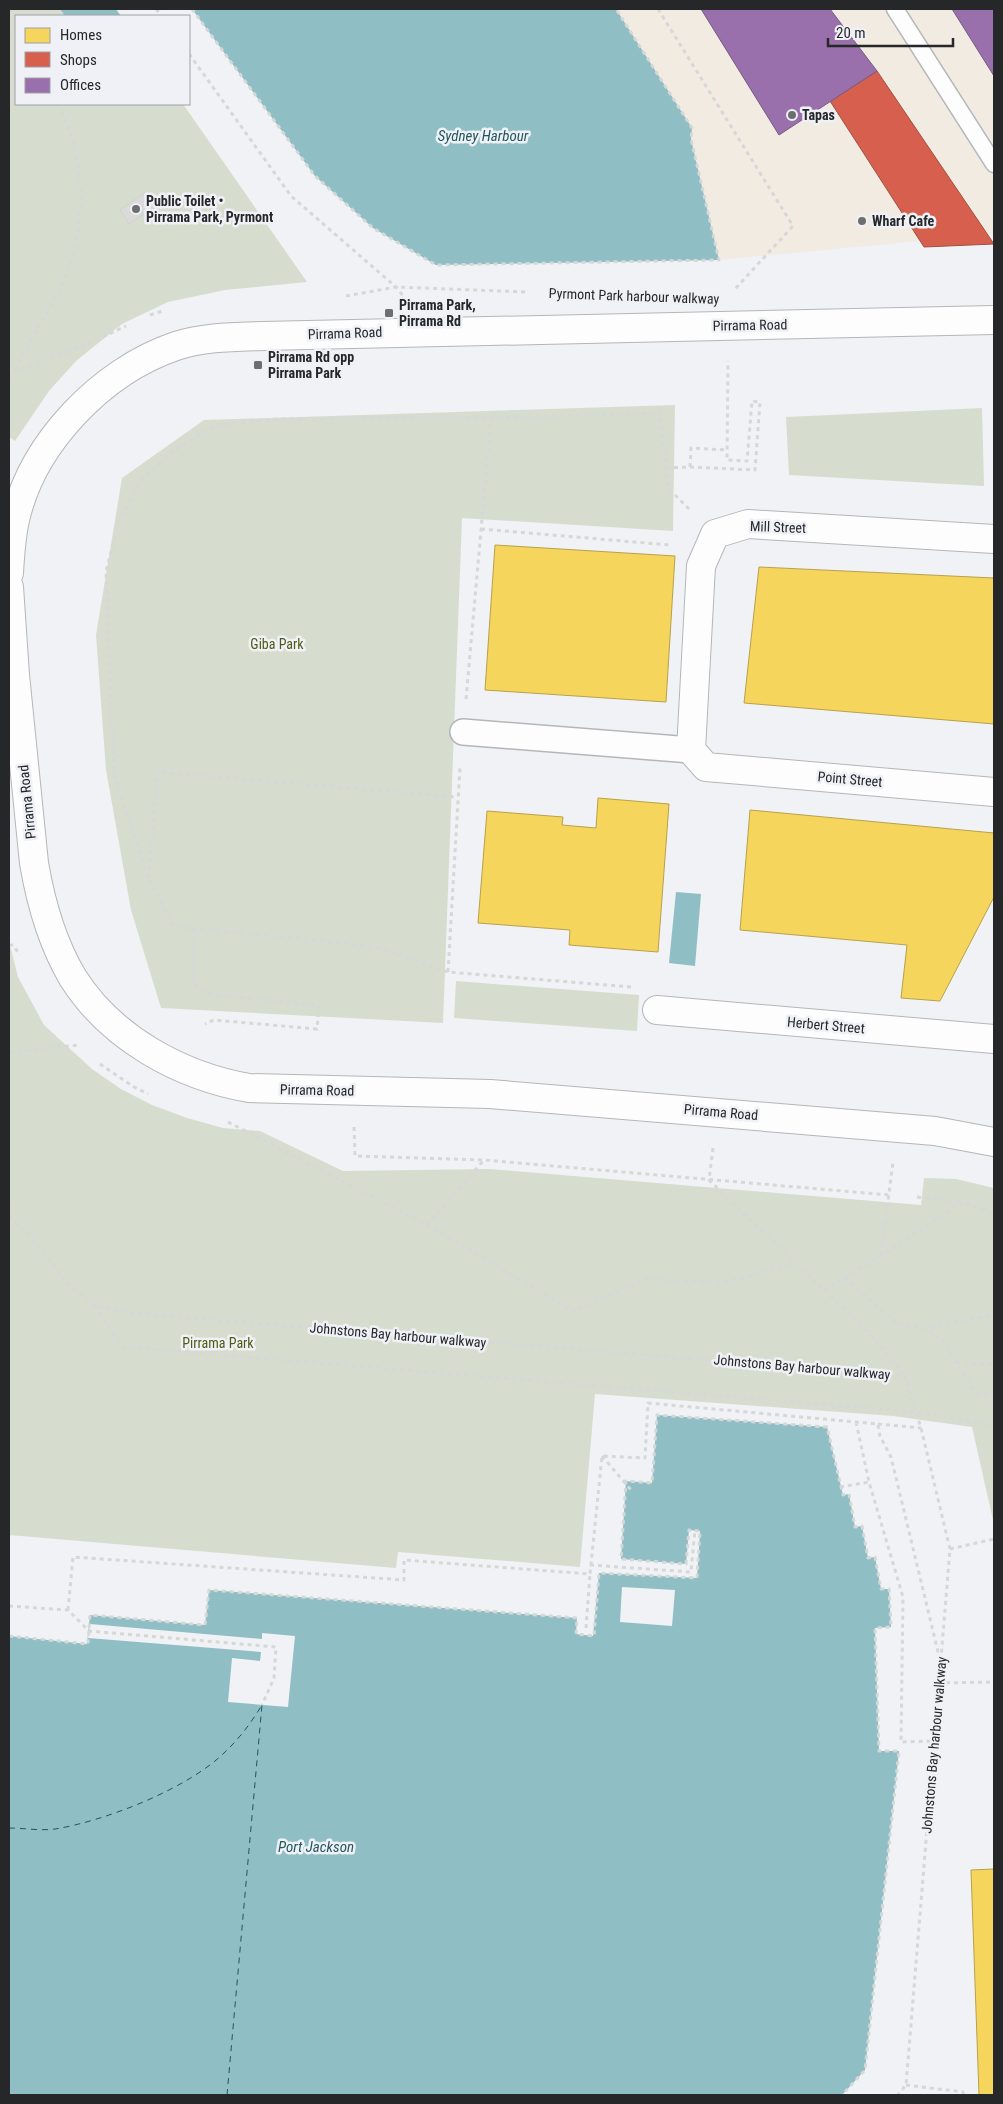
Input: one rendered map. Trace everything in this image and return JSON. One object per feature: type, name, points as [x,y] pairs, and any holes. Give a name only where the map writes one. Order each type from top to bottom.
[{"type":"street","name":"Pirrama Road","points":[[9,573],[10,548],[15,519],[39,460],[56,436],[75,412],[100,388],[126,370],[177,346],[206,340],[263,336],[994,320]]},
{"type":"street","name":"Mill Street","points":[[712,541],[748,524],[994,539]]},
{"type":"street","points":[[698,758],[701,566],[712,541]]},
{"type":"street","name":"Pirrama Road","points":[[9,587],[30,831],[39,894],[48,924],[74,978],[109,1021],[129,1037],[178,1067],[226,1084],[249,1088],[490,1094],[896,1127],[935,1131],[994,1142]]},
{"type":"street","name":"Point Street","points":[[463,732],[994,792]]},
{"type":"street","name":"Herbert Street","points":[[657,1010],[994,1039]]},
{"type":"lane","points":[[894,9],[994,164]]},
{"type":"path","points":[[192,9],[316,176],[373,228],[436,265],[719,260],[691,139],[692,128],[616,9]]},
{"type":"path","name":"Pyrmont Park harbour walkway","points":[[658,9],[793,226],[732,292]]},
{"type":"path","name":"Pyrmont Park harbour walkway","points":[[190,55],[291,196],[396,287],[532,292]]},
{"type":"path","points":[[15,371],[60,290],[73,256],[81,184],[75,146],[58,105]]},
{"type":"path","points":[[666,468],[690,467],[755,470],[760,402],[752,401],[747,461],[727,460],[728,374]]},
{"type":"path","points":[[657,1010],[637,988],[448,972],[380,948],[174,927],[149,880],[114,774],[106,571],[120,522],[140,481],[174,450],[217,425],[278,419],[491,418],[660,413],[668,488],[712,541]]},
{"type":"path","points":[[448,972],[456,797],[491,418]]},
{"type":"path","points":[[690,467],[691,448],[727,450]]},
{"type":"path","points":[[482,529],[712,541]]},
{"type":"path","points":[[149,880],[157,772],[456,797]]},
{"type":"path","points":[[193,929],[194,985],[213,995],[319,1004],[316,1029],[214,1020],[205,1024]]},
{"type":"path","points":[[9,1052],[80,1045]]},
{"type":"path","points":[[710,1180],[717,1111]]},
{"type":"path","points":[[234,1121],[225,1121],[427,1225],[573,1311],[646,1279],[723,1283],[794,1263]]},
{"type":"path","points":[[346,1127],[355,1127],[355,1156],[484,1160],[889,1195]]},
{"type":"path","points":[[881,1256],[896,1127]]},
{"type":"path","points":[[427,1225],[484,1160]]},
{"type":"path","points":[[710,1180],[794,1263],[870,1334],[905,1376]]},
{"type":"path","points":[[917,1197],[963,1202],[994,1214]]},
{"type":"path","points":[[9,1198],[10,1218]]},
{"type":"path","points":[[824,1290],[881,1256],[963,1202]]},
{"type":"path","name":"Johnstons Bay harbour walkway","points":[[10,1218],[29,1236],[71,1287],[95,1305],[140,1314],[905,1376],[922,1428],[950,1549],[906,2085]]},
{"type":"path","points":[[845,1277],[896,1323],[928,1329],[948,1344],[955,1362],[977,1394],[994,1395]]},
{"type":"path","points":[[95,1305],[122,1347],[917,1412],[994,1425]]},
{"type":"path","points":[[928,1329],[942,1324],[994,1315]]},
{"type":"path","points":[[955,1362],[994,1365]]},
{"type":"path","points":[[602,1456],[644,1458],[648,1403],[922,1428]]},
{"type":"path","points":[[9,1636],[88,1644],[90,1616],[205,1625],[209,1590],[577,1618],[576,1634],[594,1636],[599,1573],[698,1578],[700,1531],[689,1530],[686,1564],[621,1559],[626,1481],[652,1483],[657,1415],[827,1427],[843,1495],[849,1494],[855,1527],[862,1526],[868,1558],[875,1557],[881,1589],[889,1588],[891,1627],[875,1628],[879,1751],[899,1751],[866,2070],[842,2095]]},
{"type":"path","points":[[856,1422],[869,1482],[903,1597],[901,1742],[934,1741]]},
{"type":"path","points":[[878,1424],[880,1436],[891,1457],[940,1659]]},
{"type":"path","points":[[602,1456],[631,1490]]},
{"type":"path","points":[[586,1628],[590,1565],[602,1456]]},
{"type":"path","points":[[840,1487],[869,1482]]},
{"type":"path","points":[[590,1565],[691,1572],[695,1530]]},
{"type":"path","points":[[950,1549],[994,1538]]},
{"type":"path","points":[[68,1610],[72,1557],[404,1580],[404,1560],[590,1574]]},
{"type":"path","points":[[9,1606],[68,1610],[89,1631],[276,1647],[274,1678],[262,1705]]},
{"type":"path","points":[[938,1683],[994,1682]]},
{"type":"path","points":[[898,2095],[906,2085],[962,2092],[963,2095]]},
{"type":"shaded area","points":[[616,9],[994,9],[994,234],[719,260],[691,139],[692,128]]},
{"type":"green space","points":[[9,9],[60,9],[64,15],[15,15],[15,105],[184,105],[307,282],[225,290],[168,302],[122,324],[76,361],[49,391],[15,441],[9,437]]},
{"type":"green space","name":"Giba Park","points":[[675,405],[673,531],[462,518],[443,1023],[161,1008],[131,910],[106,770],[96,635],[122,478],[204,420]]},
{"type":"green space","points":[[982,408],[984,486],[789,475],[786,417]]},
{"type":"green space","name":"Pirrama Park","points":[[9,941],[18,977],[44,1025],[92,1069],[121,1089],[152,1105],[187,1118],[223,1128],[260,1131],[343,1171],[490,1169],[921,1205],[924,1178],[956,1179],[994,1188],[994,1566],[993,1520],[972,1427],[893,1416],[595,1394],[580,1567],[398,1552],[396,1568],[9,1535]]},
{"type":"green space","points":[[456,981],[639,995],[637,1031],[454,1018]]},
{"type":"water","points":[[60,9],[116,9],[120,15],[64,15]]},
{"type":"water","name":"Sydney Harbour","points":[[192,9],[616,9],[692,128],[691,139],[719,260],[436,265],[373,228],[315,176]]},
{"type":"water","points":[[676,892],[701,894],[695,966],[669,963]]},
{"type":"water","name":"Port Jackson","points":[[657,1415],[827,1427],[843,1495],[849,1494],[855,1527],[862,1526],[868,1558],[875,1557],[881,1589],[889,1589],[891,1627],[875,1628],[879,1751],[899,1751],[865,2070],[842,2095],[9,2095],[9,1636],[87,1644],[90,1615],[205,1625],[209,1590],[577,1618],[576,1634],[593,1636],[599,1573],[697,1578],[700,1531],[689,1530],[686,1564],[621,1559],[626,1481],[652,1483]]},
{"type":"pier","points":[[622,1587],[675,1590],[672,1626],[620,1622]]},
{"type":"pier","points":[[90,1624],[262,1639],[262,1633],[295,1636],[288,1707],[228,1702],[232,1658],[260,1661],[261,1652],[88,1638]]},
{"type":"building: Homes","points":[[495,545],[675,556],[666,702],[485,690]]},
{"type":"building: Homes","points":[[759,567],[994,578],[994,724],[744,703]]},
{"type":"building: Homes","points":[[598,798],[669,804],[658,952],[569,945],[570,930],[478,923],[487,811],[563,817],[562,825],[596,828]]},
{"type":"building: Homes","points":[[750,810],[994,833],[994,897],[940,1001],[901,998],[907,945],[740,930]]},
{"type":"building: Homes","points":[[994,1869],[994,2095],[979,2095],[971,1870]]},
{"type":"building: Shops","points":[[877,71],[994,244],[924,247],[830,101]]},
{"type":"building: Offices","points":[[701,9],[830,9],[877,71],[779,135]]},
{"type":"building: Offices","points":[[952,9],[994,9],[994,76]]},
{"type":"building: Other","name":"Public Toilet • Pirrama Park, Pyrmont","points":[[143,194],[152,208],[129,224],[120,210]]},
{"type":"ferry route","points":[[9,1828],[49,1830],[75,1825],[121,1811],[167,1791],[189,1779],[224,1753],[235,1742],[262,1705]]},
{"type":"ferry route","points":[[227,2095],[262,1705]]},
{"type":"place","name":"Tapas","points":[[792,115]]},
{"type":"place","name":"Public Toilet • Pirrama Park, Pyrmont","points":[[136,209]]},
{"type":"place","name":"Wharf Cafe","points":[[862,221]]},
{"type":"place","name":"Pirrama Park, Pirrama Rd","points":[[389,313]]},
{"type":"place","name":"Pirrama Rd opp Pirrama Park","points":[[258,365]]}]
